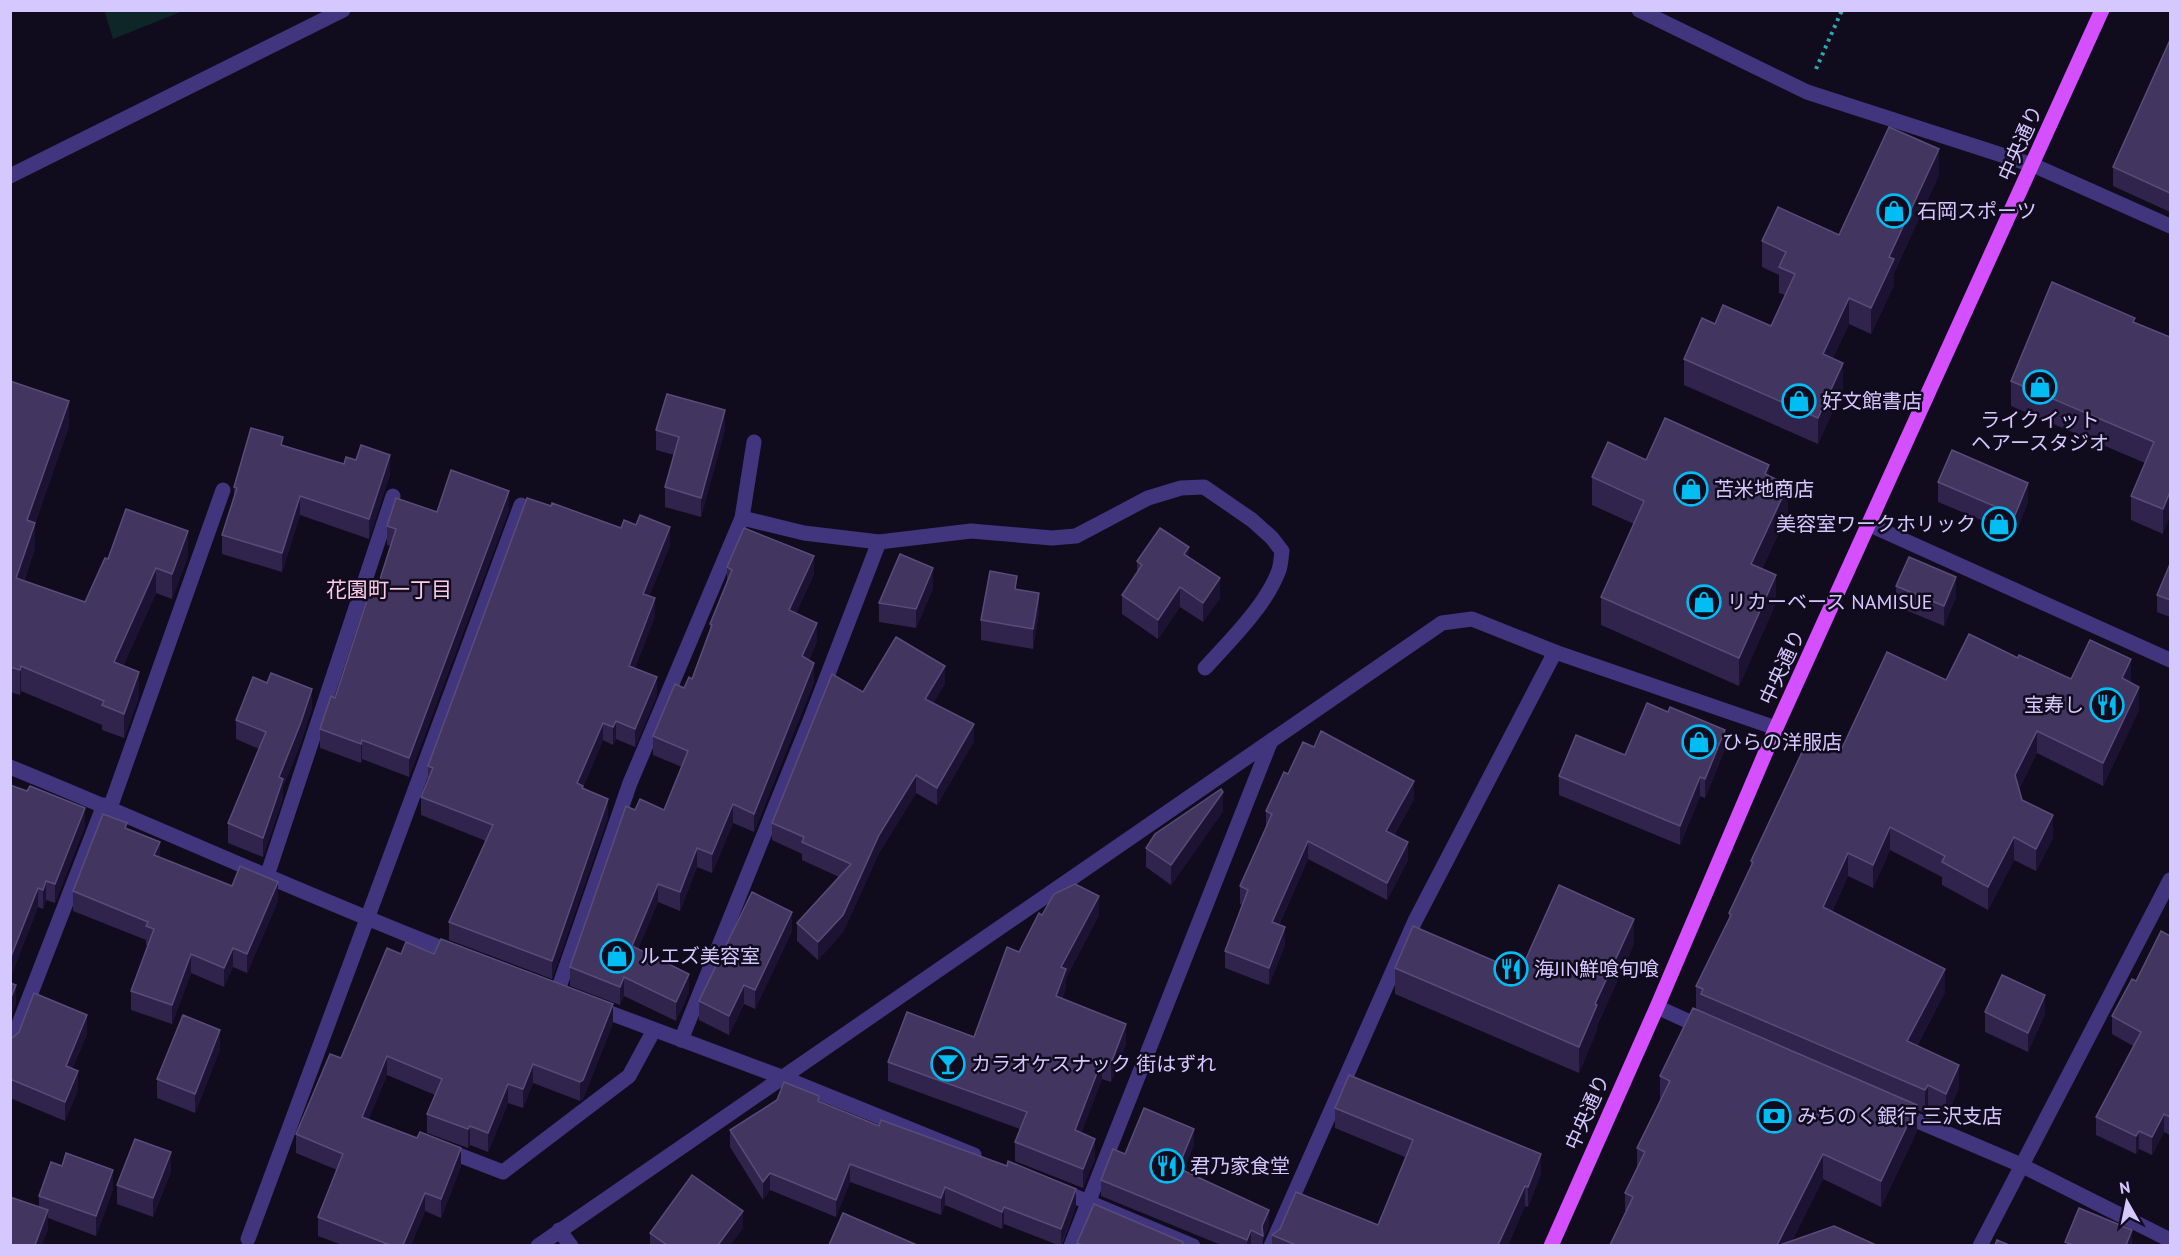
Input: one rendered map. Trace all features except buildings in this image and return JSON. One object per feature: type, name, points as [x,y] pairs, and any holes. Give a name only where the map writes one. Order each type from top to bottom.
[{"type":"main road","name":"中央通り","points":[[1551,1245],[1657,1007],[1776,728],[2102,10]]},
{"type":"street","points":[[10,176],[343,10]]},
{"type":"street","points":[[1639,10],[1807,92],[2033,165],[2170,226]]},
{"type":"street","points":[[754,442],[742,518],[630,783],[563,995],[779,1076],[989,1161]]},
{"type":"street","points":[[742,518],[804,533],[879,542],[971,531],[1052,538],[1076,536],[1148,498],[1181,488],[1204,486],[1252,520],[1272,538],[1282,551],[1280,569],[1245,625],[1205,668]]},
{"type":"street","points":[[10,1047],[107,807],[223,490]]},
{"type":"street","points":[[267,876],[393,496]]},
{"type":"street","points":[[248,1239],[521,506]]},
{"type":"street","points":[[1870,525],[2170,660]]},
{"type":"street","points":[[681,1040],[812,718],[879,542]]},
{"type":"street","points":[[538,1245],[779,1076],[1270,743],[1442,623],[1472,619],[1555,652],[1776,728]]},
{"type":"street","points":[[1271,1245],[1415,921],[1555,652]]},
{"type":"street","points":[[1071,1245],[1270,743]]},
{"type":"street","points":[[10,767],[366,919],[472,960]]},
{"type":"street","points":[[1980,1245],[2170,880]]},
{"type":"street","points":[[1657,1007],[1715,1034]]},
{"type":"street","points":[[430,1144],[503,1172],[628,1076],[654,1030]]},
{"type":"street","points":[[1890,1109],[2021,1165],[2170,1240]]},
{"type":"street","points":[[1045,1183],[1193,1245]]},
{"type":"street","points":[[560,1230],[571,1245]]},
{"type":"path","points":[[1807,92],[1842,10]]},
{"type":"green space","points":[[107,11],[183,11],[113,39],[105,13]]},
{"type":"place","name":"石岡スポーツ","points":[[1894,211]]},
{"type":"place","name":"ライクイット ヘアースタジオ","points":[[2040,387]]},
{"type":"place","name":"好文館書店","points":[[1799,401]]},
{"type":"place","name":"苫米地商店","points":[[1691,489]]},
{"type":"place","name":"美容室ワークホリック","points":[[1999,524]]},
{"type":"place","name":"リカーベース NAMISUE","points":[[1704,602]]},
{"type":"place","name":"宝寿し","points":[[2107,705]]},
{"type":"place","name":"ひらの洋服店","points":[[1699,742]]},
{"type":"place","name":"ルエズ美容室","points":[[617,956]]},
{"type":"place","name":"海JIN鮮喰旬喰","points":[[1511,969]]},
{"type":"place","name":"カラオケスナック 街はずれ","points":[[948,1064]]},
{"type":"place","name":"みちのく銀行 三沢支店","points":[[1774,1116]]},
{"type":"place","name":"君乃家食堂","points":[[1167,1166]]},
{"type":"district","name":"花園町一丁目","points":[[389,590]]}]
